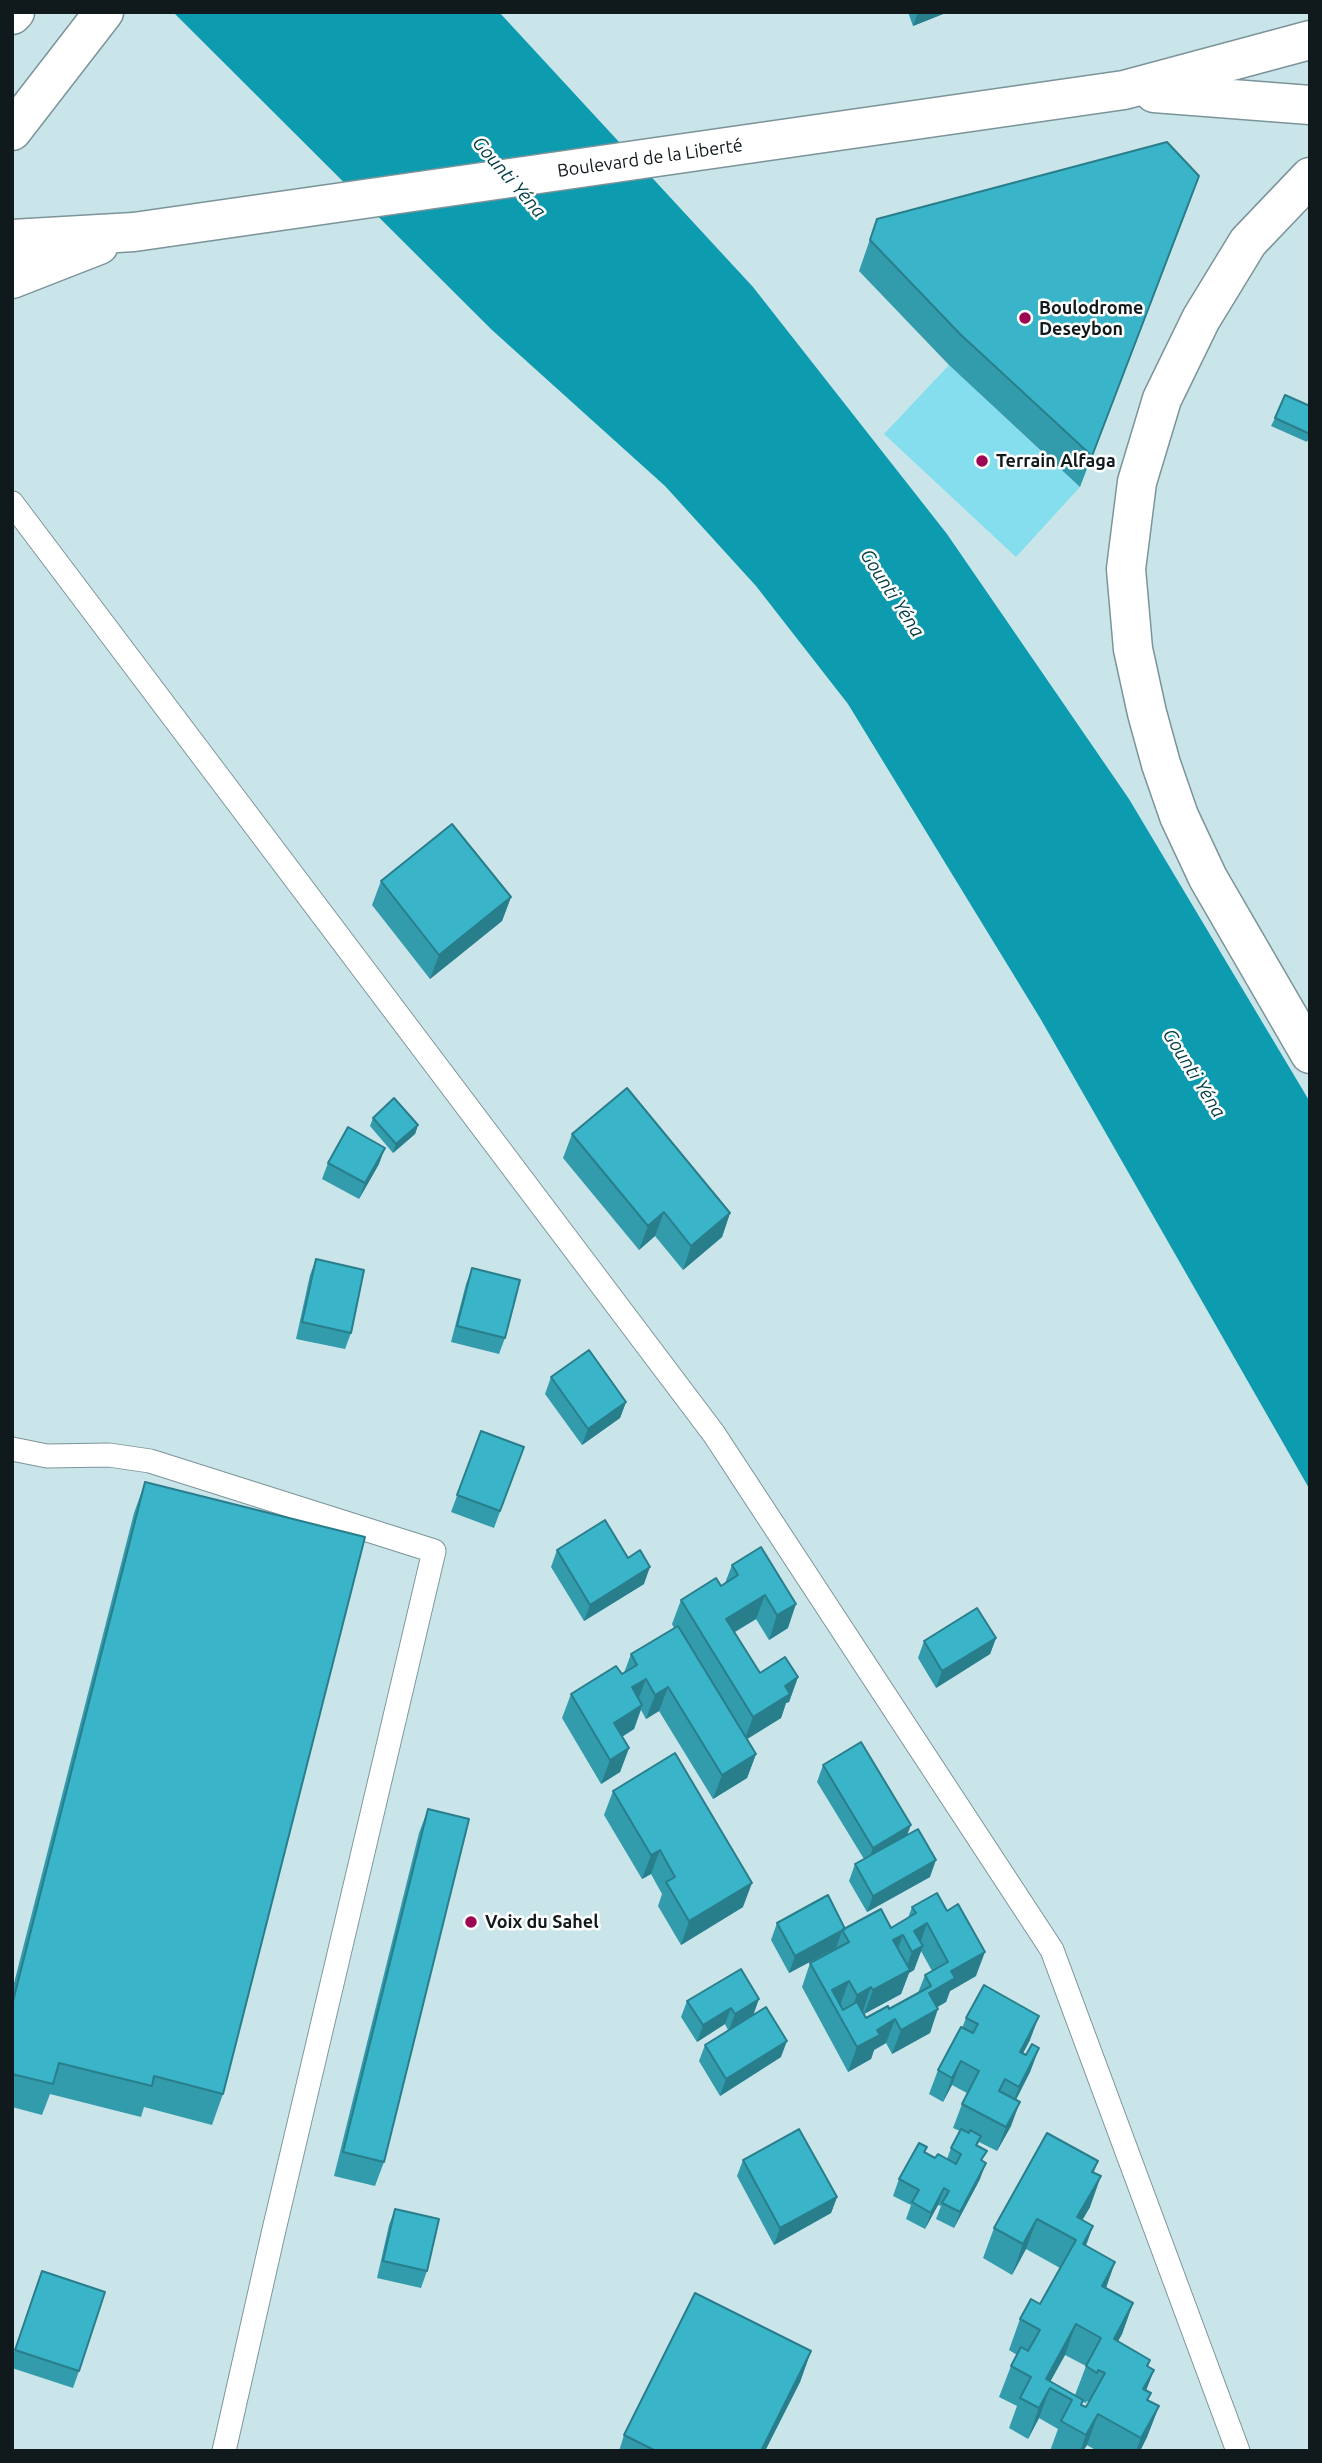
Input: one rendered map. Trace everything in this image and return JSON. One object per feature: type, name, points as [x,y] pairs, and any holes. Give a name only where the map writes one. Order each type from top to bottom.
[{"type":"main road","points":[[12,131],[104,12]]},
{"type":"main road","name":"Boulevard de la Liberté","points":[[12,239],[134,232],[1124,90],[1310,40]]},
{"type":"main road","name":"Boulevard de la Liberté","points":[[1124,90],[1310,105]]},
{"type":"main road","points":[[1310,177],[1248,242],[1201,319],[1162,399],[1137,482],[1126,569],[1133,649],[1161,764],[1179,816],[1208,878],[1310,1054]]},
{"type":"main road","name":"Boulevard de la Liberté","points":[[12,279],[134,232]]},
{"type":"lane","points":[[12,503],[714,1434],[1052,1950],[1238,2451]]},
{"type":"lane","points":[[12,1449],[47,1456],[109,1455],[150,1461],[434,1551],[224,2451]]},
{"type":"shaded area","name":"Terrain Alfaga","points":[[949,365],[1080,487],[1016,557],[884,434]]},
{"type":"water","name":"Gounti Yéna","points":[[173,12],[499,12],[753,287],[947,534],[1129,799],[1310,1102],[1310,1490],[1040,1018],[848,704],[756,586],[665,486],[492,330]]},
{"type":"building","name":"Boulodrome Deseybon","points":[[1167,142],[1199,176],[1092,456],[960,334],[870,240],[877,219]]},
{"type":"building","points":[[1285,395],[1310,406],[1310,434],[1275,418]]},
{"type":"building","points":[[452,824],[511,897],[439,955],[381,881]]},
{"type":"building","points":[[627,1088],[730,1213],[691,1246],[664,1212],[648,1226],[572,1134]]},
{"type":"building","points":[[394,1098],[418,1125],[396,1144],[373,1118]]},
{"type":"building","points":[[348,1127],[385,1148],[365,1183],[328,1163]]},
{"type":"building","points":[[316,1259],[364,1270],[351,1333],[302,1322]]},
{"type":"building","points":[[472,1268],[520,1280],[505,1338],[457,1326]]},
{"type":"building","points":[[589,1350],[626,1402],[588,1429],[551,1377]]},
{"type":"building","points":[[481,1431],[524,1447],[500,1511],[457,1495]]},
{"type":"building","points":[[145,1482],[365,1537],[223,2094],[154,2076],[152,2086],[59,2063],[53,2084],[12,2074],[12,2005]]},
{"type":"building","points":[[605,1520],[628,1558],[640,1550],[650,1567],[590,1605],[557,1550]]},
{"type":"building","points":[[761,1547],[796,1604],[777,1615],[765,1595],[726,1619],[760,1673],[785,1657],[798,1677],[785,1686],[790,1694],[753,1717],[681,1600],[716,1578],[721,1586],[738,1575],[732,1565]]},
{"type":"building","points":[[977,1608],[996,1638],[942,1671],[924,1641]]},
{"type":"building","points":[[678,1626],[756,1754],[722,1775],[668,1687],[655,1695],[646,1679],[632,1687],[642,1705],[614,1723],[629,1748],[610,1760],[571,1694],[616,1666],[622,1674],[637,1665],[631,1654]]},
{"type":"building","points":[[861,1742],[911,1825],[873,1848],[823,1765]]},
{"type":"building","points":[[675,1753],[752,1883],[689,1921],[666,1882],[675,1877],[660,1850],[651,1855],[613,1791]]},
{"type":"building","points":[[428,1809],[469,1819],[384,2162],[343,2152]]},
{"type":"building","points":[[918,1829],[936,1860],[873,1896],[855,1864]]},
{"type":"building","points":[[937,1893],[947,1911],[958,1904],[985,1952],[951,1971],[955,1978],[929,1993],[938,2009],[901,2030],[895,2019],[877,2030],[880,2035],[857,2047],[810,1963],[849,1942],[842,1930],[881,1909],[891,1928],[916,1913],[912,1907]],"holes":[[[927,1923],[948,1962],[925,1975],[931,1986],[866,2018],[857,2002],[843,2010],[832,1990],[849,1981],[857,1995],[871,1987],[873,1990],[910,1970],[893,1940],[903,1935],[912,1952],[923,1946],[914,1931]]]},
{"type":"building","points":[[828,1895],[845,1929],[795,1956],[777,1923]]},
{"type":"building","points":[[741,1969],[759,1999],[735,2014],[731,2008],[703,2025],[687,2001]]},
{"type":"building","points":[[984,1985],[1039,2016],[1020,2052],[1026,2055],[1032,2044],[1039,2048],[1019,2087],[1005,2079],[999,2091],[1020,2102],[1006,2127],[962,2104],[979,2071],[961,2061],[952,2078],[938,2070],[961,2027],[973,2033],[978,2024],[966,2018]]},
{"type":"building","points":[[766,2007],[787,2041],[726,2079],[705,2045]]},
{"type":"building","points":[[799,2129],[837,2197],[780,2228],[743,2160]]},
{"type":"building","points":[[961,2129],[981,2136],[976,2145],[987,2151],[981,2160],[986,2163],[960,2212],[942,2203],[949,2191],[944,2188],[931,2213],[912,2202],[919,2190],[899,2179],[919,2143],[927,2147],[924,2152],[935,2158],[938,2154],[956,2164],[961,2154],[951,2148]]},
{"type":"building","points":[[1047,2133],[1098,2161],[1092,2172],[1101,2176],[1077,2217],[1093,2226],[1083,2244],[1115,2262],[1102,2286],[1133,2303],[1114,2339],[1150,2360],[1147,2366],[1154,2370],[1143,2389],[1151,2393],[1147,2400],[1159,2406],[1141,2438],[1098,2414],[1086,2435],[1061,2421],[1072,2400],[1050,2388],[1039,2408],[1020,2398],[1031,2377],[1011,2366],[1021,2347],[1028,2351],[1040,2330],[1020,2319],[1031,2299],[1040,2304],[1076,2240],[1037,2219],[1023,2244],[994,2228]],"holes":[[[1076,2324],[1101,2338],[1086,2366],[1097,2373],[1098,2370],[1105,2373],[1086,2407],[1081,2405],[1083,2400],[1046,2379]]]},
{"type":"building","points":[[395,2209],[439,2219],[427,2271],[383,2261]]},
{"type":"building","points":[[42,2271],[105,2292],[79,2371],[15,2350]]},
{"type":"building","points":[[695,2293],[811,2351],[761,2451],[656,2451],[624,2435]]},
{"type":"place","name":"Boulodrome Deseybon","points":[[1025,318]]},
{"type":"place","name":"Terrain Alfaga","points":[[982,461]]},
{"type":"place","name":"Voix du Sahel","points":[[471,1922]]}]
